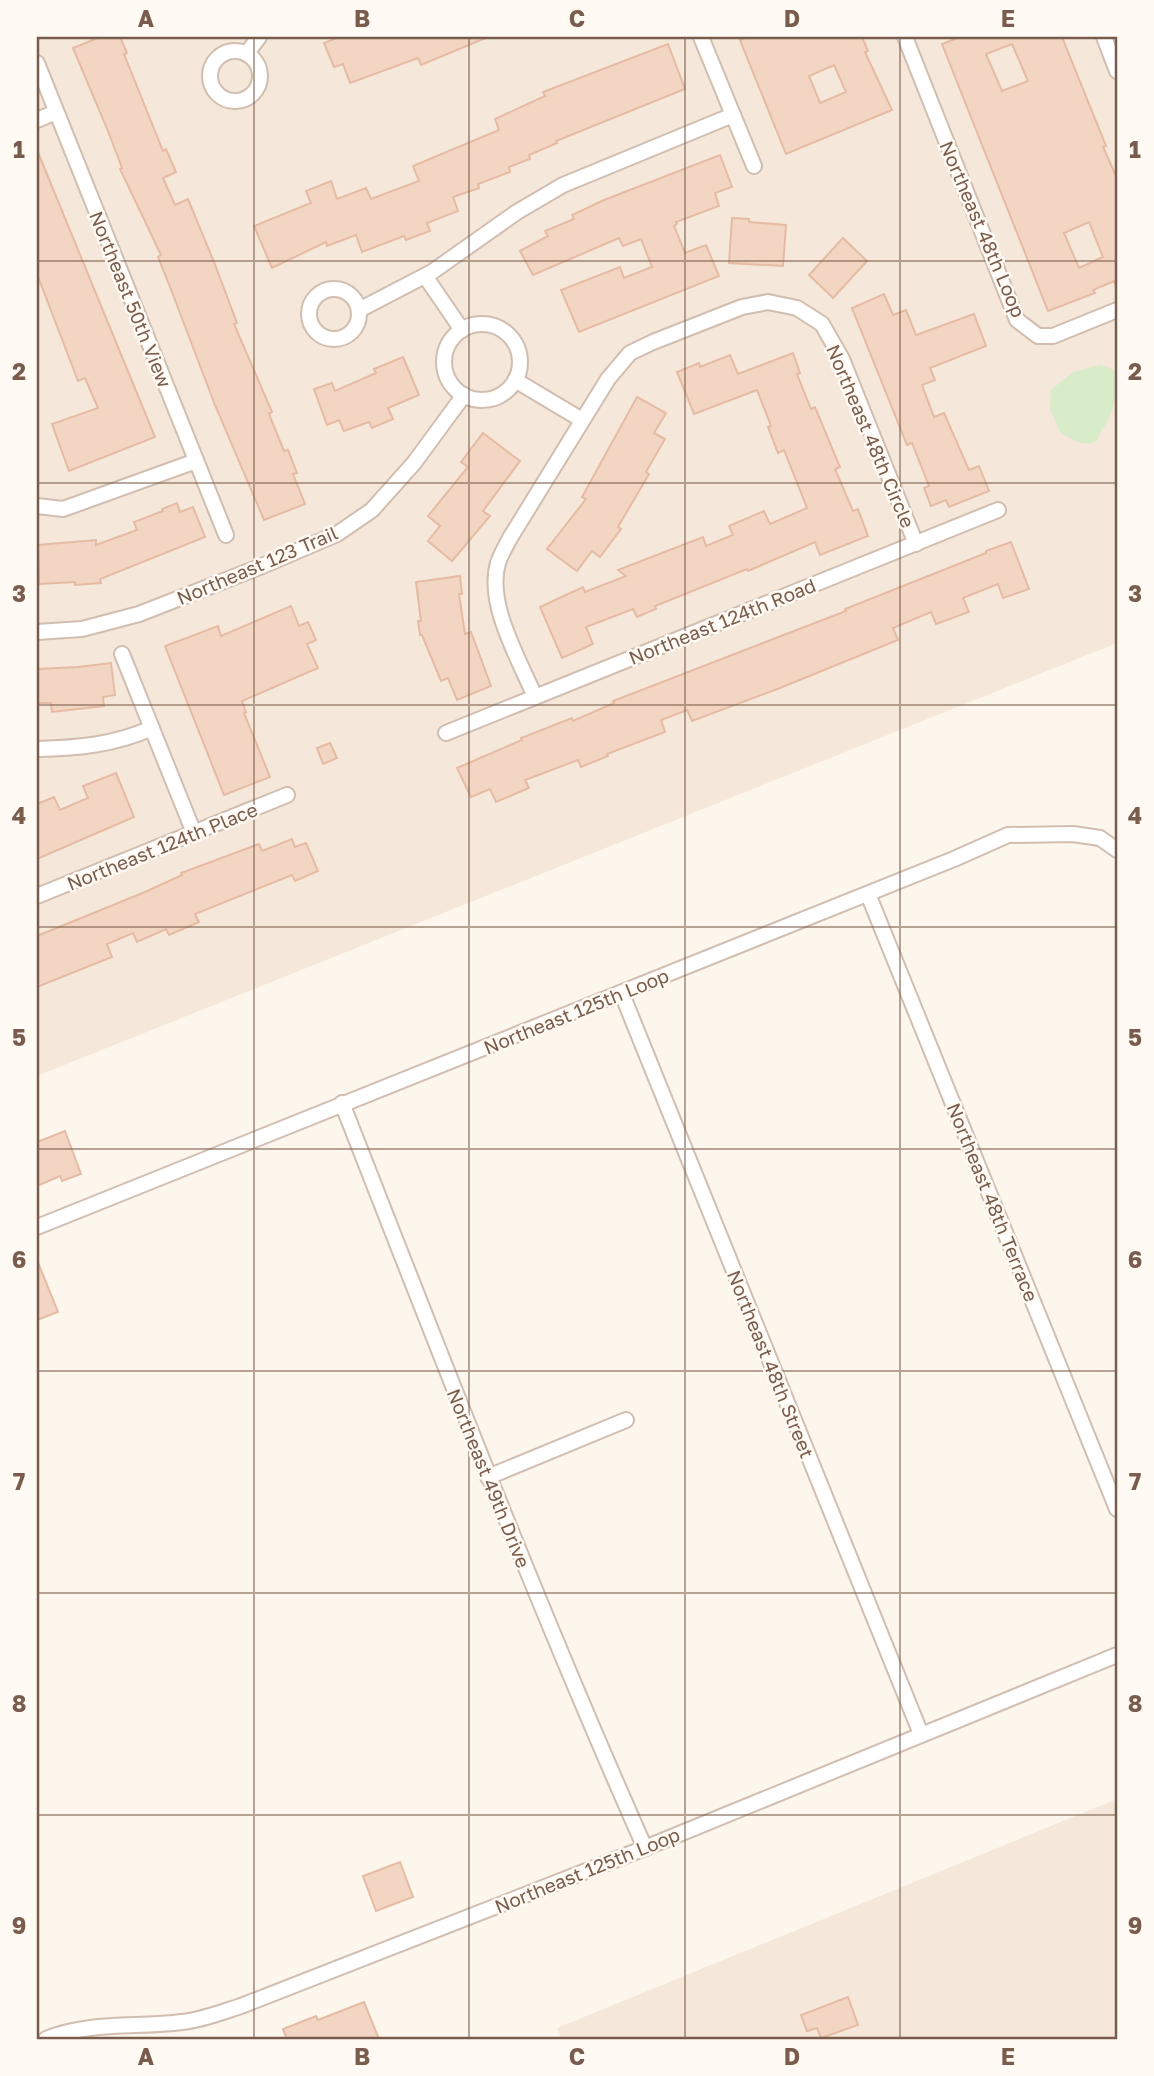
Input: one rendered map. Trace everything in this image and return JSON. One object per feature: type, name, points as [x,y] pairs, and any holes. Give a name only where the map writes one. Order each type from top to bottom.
[{"type":"street","points":[[247,53],[259,37]]},
{"type":"street","points":[[701,37],[754,166]]},
{"type":"street","name":"Northeast 48th Loop","points":[[905,37],[1017,320],[1038,336],[1053,336],[1117,310]]},
{"type":"street","points":[[1104,37],[1117,71]]},
{"type":"street","name":"Northeast 50th View","points":[[37,63],[226,535]]},
{"type":"street","points":[[37,120],[56,112]]},
{"type":"street","points":[[359,310],[425,276],[517,212],[563,185],[733,115]]},
{"type":"street","points":[[425,276],[462,330]]},
{"type":"street","name":"Northeast 48th Circle","points":[[535,697],[498,607],[495,586],[498,562],[608,379],[630,354],[653,342],[743,307],[768,302],[797,308],[822,324],[842,359],[916,544]]},
{"type":"street","points":[[483,324],[494,326],[512,338],[519,358],[515,380],[498,396],[475,399],[464,396],[455,389],[444,369],[447,346],[462,330],[483,324]]},
{"type":"street","points":[[515,380],[582,419]]},
{"type":"street","name":"Northeast 123 Trail","points":[[37,632],[82,629],[139,614],[337,534],[372,510],[414,463],[464,396]]},
{"type":"street","points":[[37,506],[63,509],[196,461]]},
{"type":"street","name":"Northeast 124th Road","points":[[446,733],[998,510]]},
{"type":"street","points":[[122,654],[194,833]]},
{"type":"street","points":[[37,749],[81,748],[112,743],[152,728]]},
{"type":"street","name":"Northeast 124th Place","points":[[37,896],[287,795]]},
{"type":"street","name":"Northeast 125th Loop","points":[[37,1227],[342,1103],[622,994],[1008,835],[1073,834],[1101,838],[1117,850]]},
{"type":"street","name":"Northeast 48th Terrace","points":[[869,894],[1117,1509]]},
{"type":"street","name":"Northeast 48th Street","points":[[622,994],[921,1734]]},
{"type":"street","name":"Northeast 49th Drive","points":[[342,1103],[488,1477],[590,1724],[645,1848]]},
{"type":"street","points":[[488,1477],[626,1420]]},
{"type":"street","name":"Northeast 125th Loop","points":[[46,2039],[89,2027],[184,2022],[217,2014],[645,1848],[1117,1655]]},
{"type":"shaded area","points":[[37,37],[1117,37],[1117,643],[37,1076]]},
{"type":"shaded area","points":[[1117,1799],[1117,2039],[562,2039],[557,2028]]},
{"type":"green space","points":[[1100,365],[1115,372],[1118,382],[1116,396],[1098,440],[1088,444],[1073,440],[1060,432],[1050,409],[1051,390],[1073,372]]},
{"type":"building","points":[[100,37],[120,37],[127,53],[124,54],[163,151],[166,149],[176,172],[163,178],[175,205],[188,199],[237,323],[234,324],[272,412],[269,414],[284,451],[288,450],[297,473],[293,474],[305,504],[264,520],[215,405],[158,257],[161,255],[120,169],[122,168],[108,131],[73,48]]},
{"type":"building","points":[[339,37],[488,37],[421,65],[418,58],[350,83],[343,64],[334,67],[324,43]]},
{"type":"building","points":[[748,37],[862,37],[868,51],[865,52],[892,110],[786,154],[740,40]],"holes":[[[834,65],[846,92],[820,103],[809,76]]]},
{"type":"building","points":[[960,37],[1062,37],[1117,178],[1117,289],[1114,281],[1093,290],[1095,293],[1048,311],[942,44]],"holes":[[[1012,44],[1028,81],[1002,91],[986,54]],[[1089,222],[1103,257],[1079,268],[1064,233]]]},
{"type":"building","points":[[668,44],[685,89],[556,141],[557,143],[529,155],[530,159],[509,167],[510,172],[478,184],[479,188],[453,197],[458,211],[427,223],[430,231],[406,240],[404,236],[362,252],[356,235],[327,246],[326,242],[272,268],[254,226],[311,203],[306,191],[331,181],[337,199],[366,188],[371,199],[419,181],[413,166],[499,130],[495,119],[545,96],[543,92]]},
{"type":"building","points":[[37,150],[155,437],[69,471],[52,424],[98,408],[85,378],[78,381],[37,274]]},
{"type":"building","points":[[720,155],[732,187],[715,193],[719,206],[676,222],[674,226],[685,253],[706,245],[719,276],[579,332],[561,290],[620,267],[624,278],[652,267],[641,239],[623,246],[619,238],[533,275],[520,251],[548,236],[545,231],[574,219],[572,215]]},
{"type":"building","points":[[732,218],[786,225],[783,266],[729,263]]},
{"type":"building","points":[[843,238],[867,261],[833,298],[809,275]]},
{"type":"building","points":[[884,294],[893,315],[906,310],[916,335],[974,314],[986,346],[930,368],[935,380],[922,385],[934,417],[944,413],[969,470],[979,466],[989,491],[949,507],[946,500],[931,506],[924,488],[929,486],[912,443],[907,445],[852,308]]},
{"type":"building","points":[[793,353],[800,373],[797,374],[811,409],[815,407],[840,467],[835,469],[853,511],[858,509],[868,536],[820,555],[815,542],[655,606],[656,609],[637,617],[633,609],[586,627],[593,644],[562,658],[540,607],[583,587],[585,592],[626,576],[618,570],[703,537],[706,546],[733,535],[729,526],[764,511],[770,524],[807,508],[784,450],[778,453],[757,390],[694,414],[677,372],[699,363],[700,367],[730,355],[738,374]]},
{"type":"building","points":[[403,357],[419,395],[388,408],[393,419],[372,428],[369,422],[344,431],[339,420],[327,425],[314,389],[332,383],[335,391],[376,373],[374,369]]},
{"type":"building","points":[[637,397],[666,413],[654,433],[665,439],[646,472],[649,474],[618,527],[621,529],[600,557],[592,551],[577,571],[547,549],[586,499],[582,497]]},
{"type":"building","points":[[483,433],[520,461],[483,511],[490,516],[452,561],[428,541],[440,526],[428,516],[468,467],[461,462]]},
{"type":"building","points":[[177,503],[180,512],[193,507],[205,537],[100,579],[101,583],[39,584],[38,545],[96,540],[96,545],[137,530],[134,522]]},
{"type":"building","points":[[1011,542],[1029,589],[1003,598],[998,584],[963,598],[969,612],[936,624],[931,612],[893,628],[898,640],[780,688],[692,721],[687,710],[661,720],[665,732],[581,767],[578,760],[525,780],[529,788],[496,802],[490,789],[471,797],[457,768],[522,740],[521,738],[572,718],[573,721],[614,703],[613,701],[846,611],[845,609]]},
{"type":"building","points":[[460,576],[462,594],[459,594],[465,634],[471,632],[491,686],[457,700],[448,678],[441,681],[420,635],[416,582]]},
{"type":"building","points":[[291,606],[299,626],[308,622],[316,640],[307,644],[318,668],[242,701],[246,712],[244,713],[270,777],[224,795],[165,646],[218,626],[221,636]]},
{"type":"building","points":[[111,663],[115,695],[103,697],[104,706],[52,712],[51,703],[37,703],[37,669]]},
{"type":"building","points":[[330,743],[337,758],[323,764],[317,748]]},
{"type":"building","points":[[116,773],[134,817],[37,859],[37,804],[54,797],[60,810],[88,798],[83,786]]},
{"type":"building","points":[[292,839],[295,847],[306,843],[318,871],[295,881],[292,875],[195,914],[199,922],[169,935],[166,929],[137,942],[133,933],[107,944],[112,957],[37,987],[37,936],[145,892],[182,875],[181,873],[259,844],[262,851]]},
{"type":"building","points":[[65,1131],[81,1174],[62,1181],[60,1176],[37,1186],[37,1142]]},
{"type":"building","points":[[37,1260],[58,1312],[37,1320]]},
{"type":"building","points":[[400,1862],[413,1897],[376,1911],[363,1876]]},
{"type":"building","points":[[848,1997],[858,2025],[821,2038],[817,2028],[807,2031],[801,2015]]},
{"type":"building","points":[[364,2002],[379,2039],[287,2039],[283,2029],[316,2016],[318,2020]]}]
